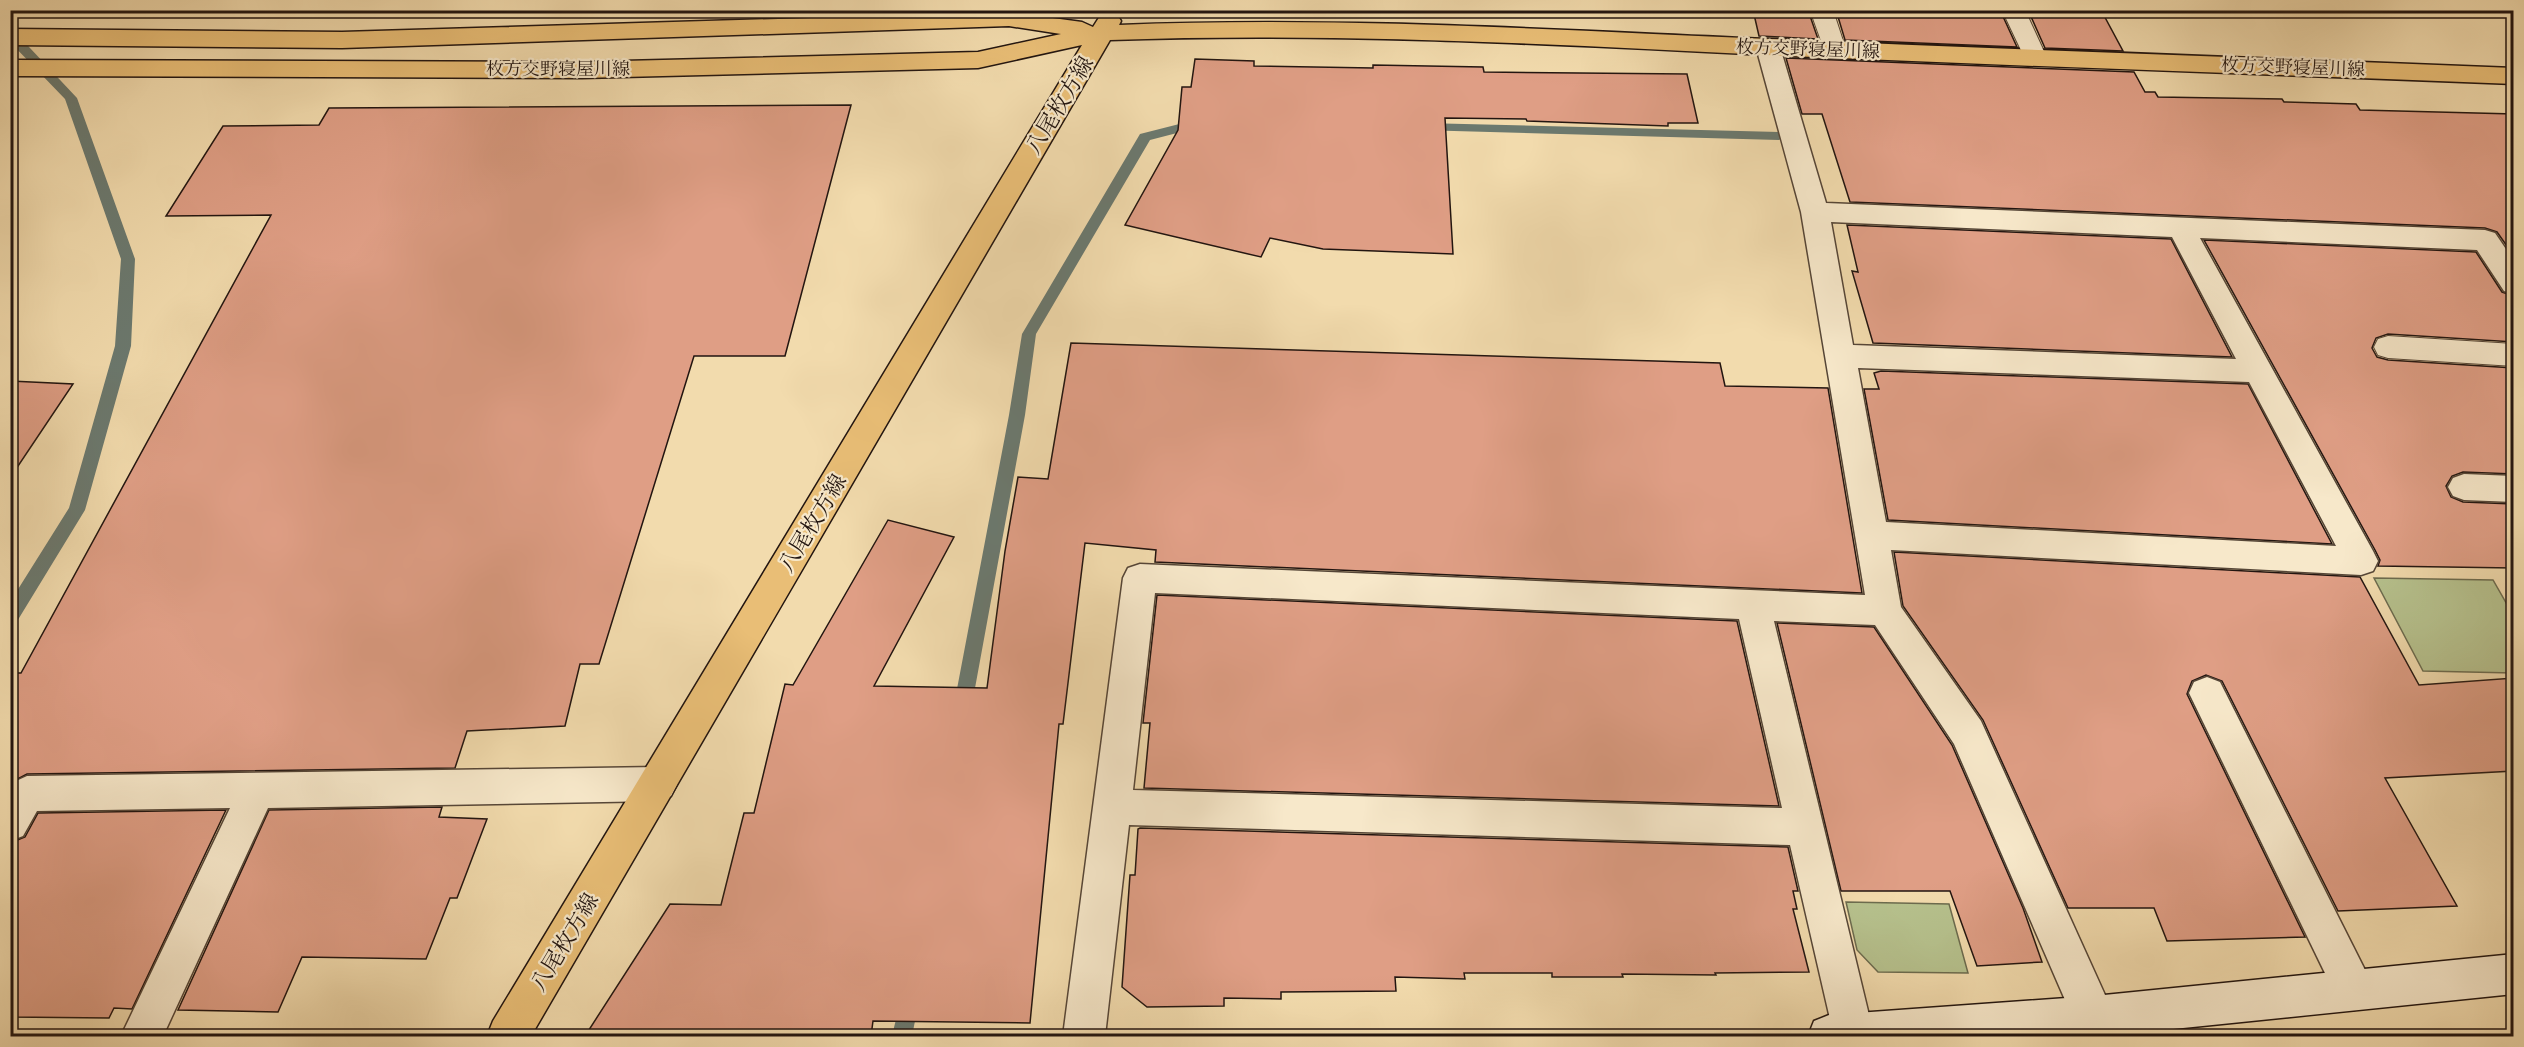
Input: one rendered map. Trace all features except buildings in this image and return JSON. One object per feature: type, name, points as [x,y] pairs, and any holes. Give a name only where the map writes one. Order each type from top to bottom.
[{"type":"main road","name":"枚方交野寝屋川線","points":[[10,37],[342,40],[1009,20],[1109,22],[1228,29],[1572,37],[1834,50],[2514,76]]},
{"type":"main road","name":"枚方交野寝屋川線","points":[[10,68],[582,70],[978,60],[1109,22]]},
{"type":"main road","name":"八尾枚方線","points":[[508,1036],[1109,22]]},
{"type":"street","points":[[1768,47],[1815,212],[1885,611],[1968,733],[2094,1017]]},
{"type":"street","points":[[1815,212],[2485,240],[2514,284]]},
{"type":"street","points":[[1871,535],[2361,561],[2181,228]]},
{"type":"street","points":[[1839,356],[2258,371]]},
{"type":"street","points":[[2464,487],[2514,489]]},
{"type":"street","points":[[1084,1036],[1140,578],[1885,611]]},
{"type":"street","points":[[1753,605],[1805,827],[1841,1036],[2094,1017],[2514,974]]},
{"type":"street","points":[[2207,693],[2354,990]]},
{"type":"street","points":[[10,823],[27,794],[658,784]]},
{"type":"street","points":[[142,1036],[257,790]]},
{"type":"street","points":[[1112,807],[1805,827]]},
{"type":"lane","points":[[1821,10],[1834,50]]},
{"type":"lane","points":[[2013,10],[2035,58]]},
{"type":"lane","points":[[2388,347],[2514,355]]},
{"type":"green space","points":[[2374,578],[2493,580],[2513,615],[2513,673],[2423,671]]},
{"type":"green space","points":[[1846,902],[1949,904],[1968,973],[1878,972],[1857,950]]},
{"type":"waterway","points":[[10,34],[71,98],[128,259],[123,346],[77,510],[10,618]]},
{"type":"waterway","points":[[962,710],[1017,415],[1029,334],[1145,137],[1199,123]]},
{"type":"waterway","points":[[1423,127],[1779,136]]},
{"type":"waterway","points":[[902,1036],[909,1001]]}]
